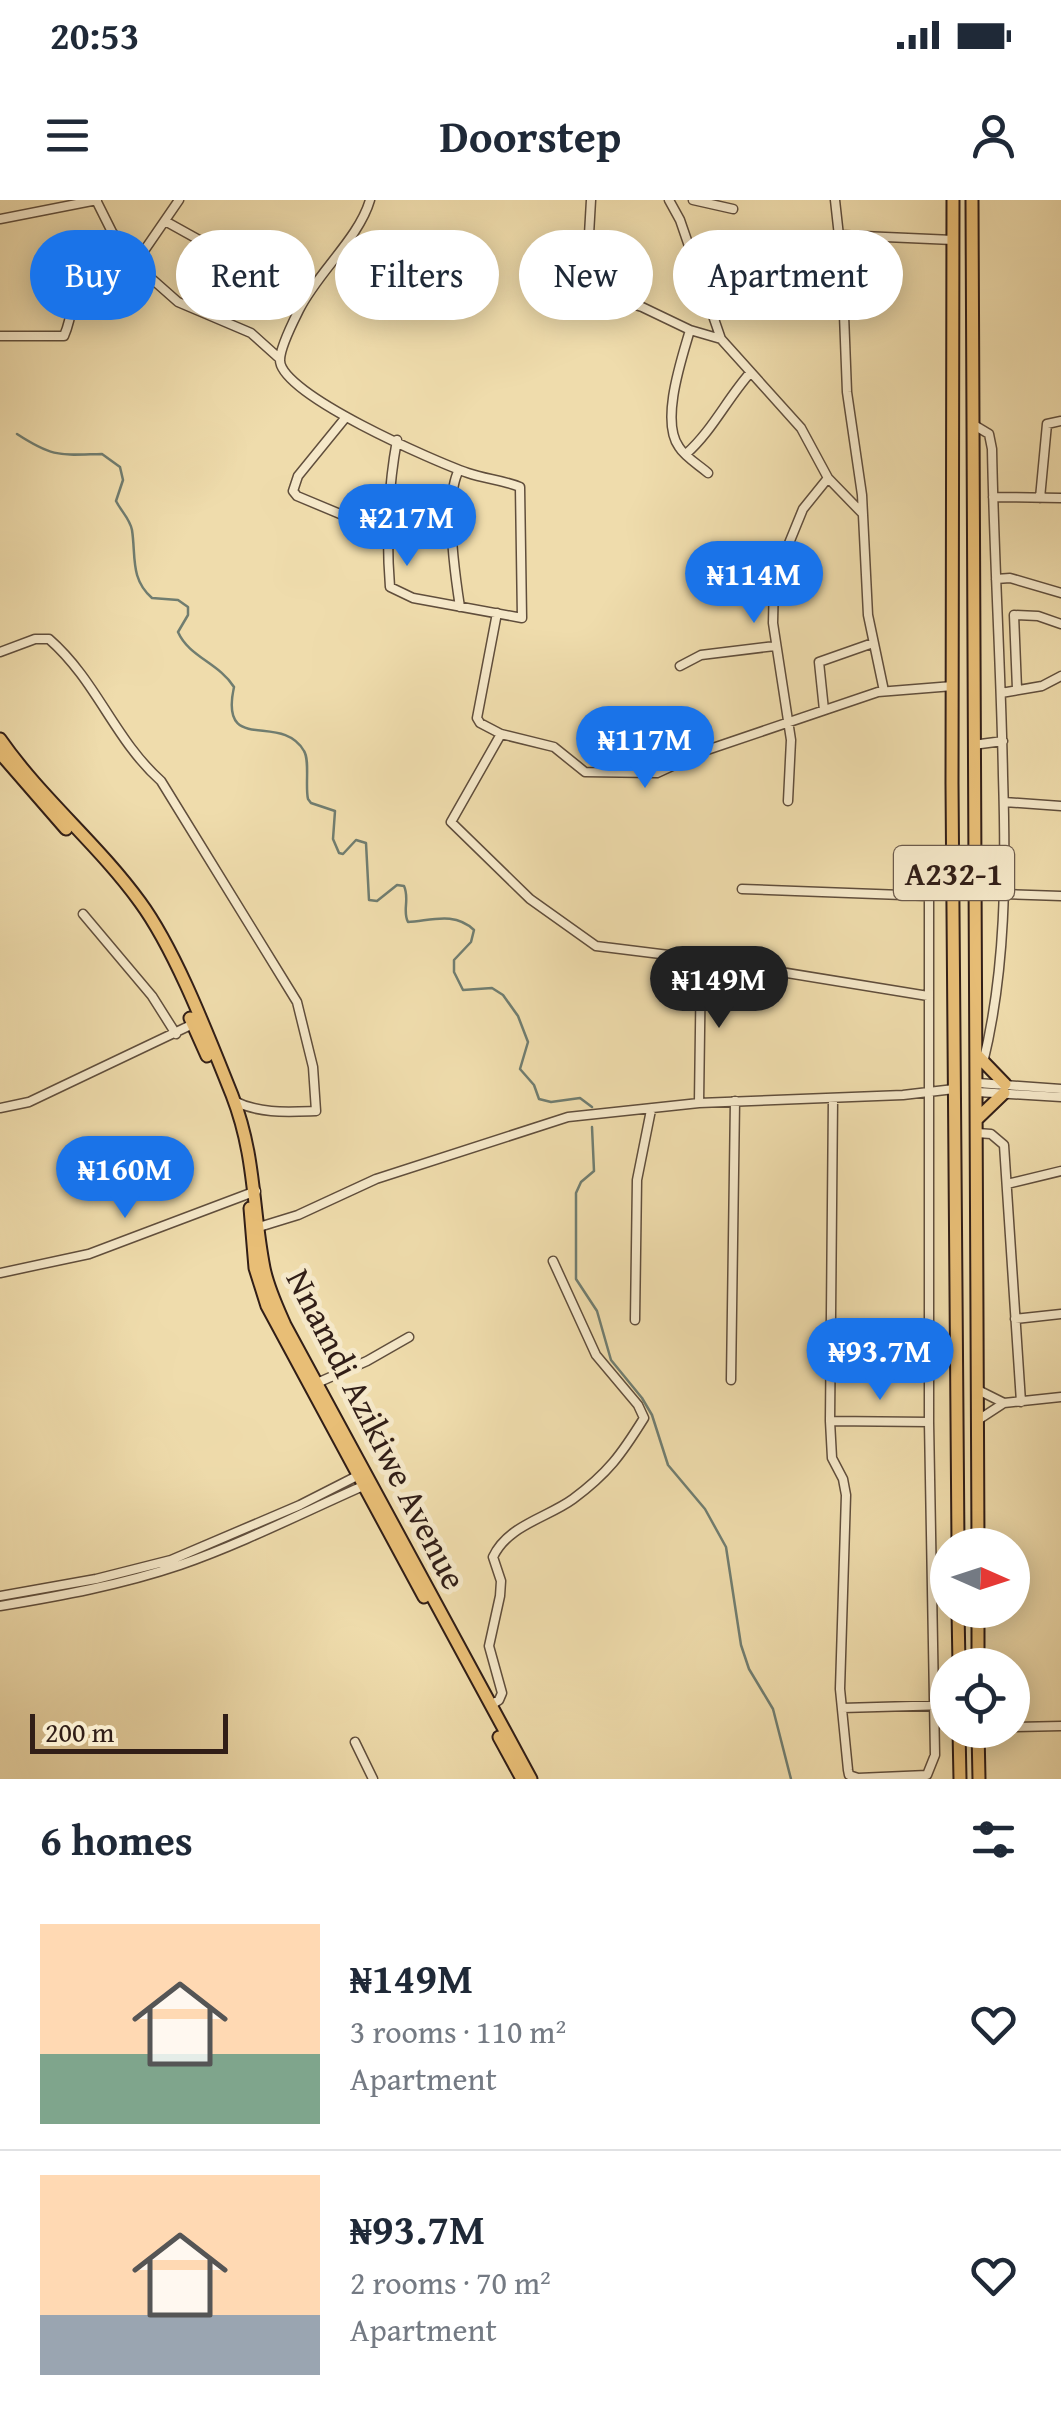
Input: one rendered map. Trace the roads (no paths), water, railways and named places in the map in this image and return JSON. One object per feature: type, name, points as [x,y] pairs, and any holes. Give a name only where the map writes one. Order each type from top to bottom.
[{"type":"main road","name":"A232-1","points":[[953,200],[958,1528]]},
{"type":"main road","name":"A232-1","points":[[972,200],[974,745],[980,1059],[978,1528]]},
{"type":"main road","name":"Nnamdi Azikiwe Avenue","points":[[0,739],[20,768],[146,910],[174,962],[234,1101],[250,1154],[252,1252],[262,1295],[522,1779]]},
{"type":"main road","name":"Nnamdi Azikiwe Avenue","points":[[0,753],[140,914],[160,949],[232,1118],[252,1193],[270,1292],[531,1779]]},
{"type":"main road","points":[[977,1126],[1004,1088],[980,1059]]},
{"type":"main road","points":[[960,1748],[960,1779]]},
{"type":"main road","points":[[978,1748],[979,1779]]},
{"type":"street","points":[[0,220],[96,200],[111,230]]},
{"type":"street","points":[[156,235],[179,200]]},
{"type":"street","points":[[280,359],[298,310],[334,256],[360,227],[370,200]]},
{"type":"street","points":[[592,200],[586,287],[721,339]]},
{"type":"street","points":[[669,200],[680,220],[721,339],[801,428],[828,478],[862,513]]},
{"type":"street","points":[[694,200],[733,209]]},
{"type":"street","points":[[835,200],[839,230]]},
{"type":"street","points":[[166,221],[182,230]]},
{"type":"street","points":[[903,237],[954,240]]},
{"type":"street","points":[[156,283],[178,302],[250,333],[280,359],[284,374],[316,401],[346,417],[397,440],[459,470],[518,486],[522,618],[413,598],[390,587],[389,481],[397,440]]},
{"type":"street","points":[[0,336],[64,336],[70,320]]},
{"type":"street","points":[[844,320],[847,392],[860,472],[868,615],[884,691]]},
{"type":"street","points":[[690,330],[675,383],[674,436],[678,447],[708,474]]},
{"type":"street","points":[[686,454],[706,435],[727,400],[750,373]]},
{"type":"street","points":[[346,417],[298,476],[293,490],[297,496],[388,534]]},
{"type":"street","points":[[1040,498],[1047,424],[1061,421]]},
{"type":"street","points":[[974,424],[989,434],[1004,802],[1004,894],[996,1004],[980,1059]]},
{"type":"street","points":[[459,470],[454,483],[452,555],[460,607]]},
{"type":"street","points":[[788,802],[789,721],[776,646],[774,580],[804,509],[828,478]]},
{"type":"street","points":[[993,497],[1061,498]]},
{"type":"street","points":[[996,579],[1010,578],[1061,594]]},
{"type":"street","points":[[497,613],[477,718],[501,734],[554,747],[585,772],[656,773],[707,750],[884,691],[953,686]]},
{"type":"street","points":[[1018,689],[1014,615],[1038,616],[1061,624]]},
{"type":"street","points":[[0,652],[36,639],[50,639],[65,653],[100,698],[138,760],[161,780],[297,1002],[314,1067],[316,1112],[268,1112],[234,1101]]},
{"type":"street","points":[[824,710],[819,662],[873,643]]},
{"type":"street","points":[[680,666],[701,655],[776,646]]},
{"type":"street","points":[[1001,692],[1042,686],[1061,676]]},
{"type":"street","points":[[501,734],[451,822],[530,899],[596,946],[928,996]]},
{"type":"street","points":[[974,745],[1002,742]]},
{"type":"street","points":[[1004,802],[1061,806]]},
{"type":"street","points":[[929,853],[932,1648]]},
{"type":"street","points":[[742,889],[929,896]]},
{"type":"street","points":[[1004,894],[1061,896]]},
{"type":"street","points":[[83,914],[152,996],[176,1034]]},
{"type":"street","points":[[698,1103],[701,959]]},
{"type":"street","points":[[0,1108],[29,1102],[193,1024]]},
{"type":"street","points":[[978,1087],[1061,1089]]},
{"type":"street","points":[[1004,1088],[1061,1097]]},
{"type":"street","points":[[259,1226],[298,1215],[376,1178],[568,1117],[698,1103],[954,1090]]},
{"type":"street","points":[[833,1098],[830,1422],[832,1458],[846,1495],[842,1708],[848,1770],[858,1778],[927,1775],[934,1748]]},
{"type":"street","points":[[731,1380],[735,1101]]},
{"type":"street","points":[[635,1320],[637,1180],[651,1110]]},
{"type":"street","points":[[977,1126],[1004,1145],[1021,1402]]},
{"type":"street","points":[[1006,1184],[1061,1171]]},
{"type":"street","points":[[0,1272],[90,1254],[252,1193]]},
{"type":"street","points":[[491,1704],[502,1693],[489,1646],[500,1596],[493,1557],[499,1544],[571,1500],[614,1466],[644,1418],[638,1405],[596,1355],[553,1261]]},
{"type":"street","points":[[1016,1319],[1061,1314]]},
{"type":"street","points":[[317,1383],[410,1337]]},
{"type":"street","points":[[978,1390],[1004,1403]]},
{"type":"street","points":[[978,1420],[1004,1403],[1061,1397]]},
{"type":"street","points":[[830,1422],[929,1422]]},
{"type":"street","points":[[0,1596],[96,1579],[171,1560],[360,1481]]},
{"type":"street","points":[[0,1606],[72,1593],[174,1567],[251,1538],[360,1481]]},
{"type":"street","points":[[842,1708],[930,1705]]},
{"type":"street","points":[[1030,1727],[1061,1726]]},
{"type":"street","points":[[356,1742],[373,1779]]},
{"type":"waterway","points":[[17,434],[58,453],[102,454],[120,467],[123,480],[116,501],[131,526],[140,583],[152,598],[178,600],[188,607],[178,632],[189,648],[234,687],[235,720],[243,727],[281,734],[304,751],[308,799],[335,811],[333,839],[339,853],[343,854],[356,840],[366,843],[369,900],[377,901],[397,885],[404,886],[408,922],[450,919],[474,930],[471,942],[454,960],[454,972],[463,990],[492,988],[503,995],[518,1016],[528,1042],[520,1069],[534,1085],[539,1099],[551,1102],[580,1098],[592,1107]]},
{"type":"waterway","points":[[592,1127],[594,1171],[581,1182],[576,1193],[576,1279],[597,1311],[611,1360],[652,1415],[668,1465],[705,1509],[726,1547],[741,1645],[749,1669],[773,1709],[791,1779]]}]
